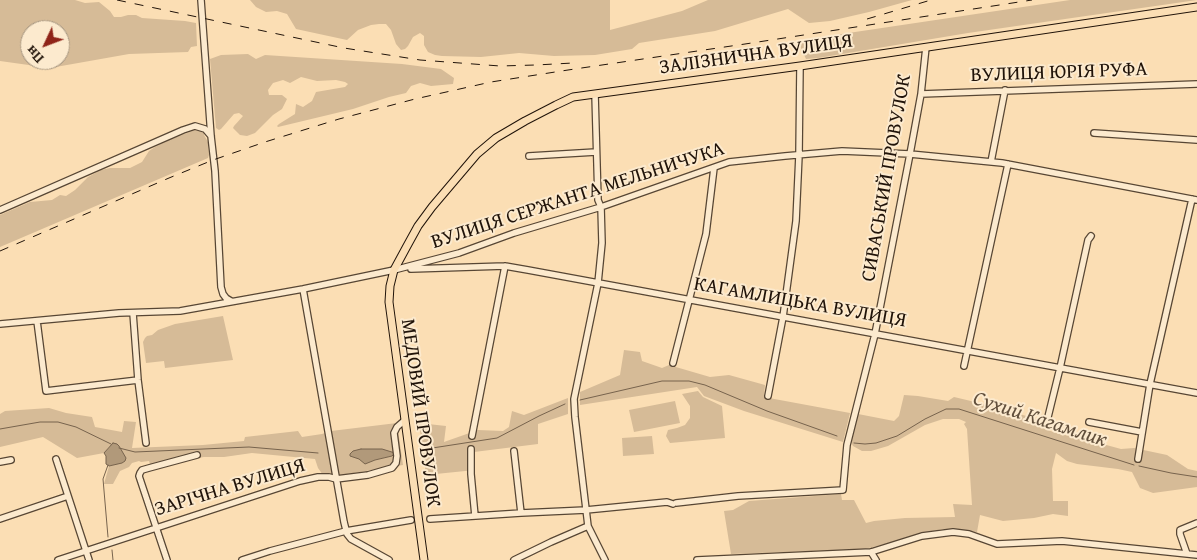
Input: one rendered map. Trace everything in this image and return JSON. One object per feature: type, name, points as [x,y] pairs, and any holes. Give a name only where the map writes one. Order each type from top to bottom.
[{"type":"main road","name":"ЗАЛІЗНИЧНА ВУЛИЦЯ","points":[[394,270],[414,233],[432,207],[477,154],[496,138],[526,120],[574,97],[800,66],[1197,7]]},
{"type":"main road","name":"МЕДОВИЙ ПРОВУЛОК","points":[[394,270],[389,302],[424,560]]},
{"type":"street","points":[[201,0],[215,171],[221,287],[223,294],[231,301]]},
{"type":"street","name":"СИВАСЬКИЙ ПРОВУЛОК","points":[[586,510],[738,496],[843,490],[847,445],[875,334],[921,94],[926,47]]},
{"type":"street","points":[[768,396],[783,317],[796,221],[800,66]]},
{"type":"street","name":"ВУЛИЦЯ ЮРІЯ РУФА","points":[[921,94],[1197,84]]},
{"type":"street","points":[[991,162],[1005,90]]},
{"type":"street","points":[[596,94],[596,152],[602,243],[598,283],[574,399],[588,526],[605,560]]},
{"type":"street","points":[[0,210],[183,130],[195,126],[205,129],[211,136]]},
{"type":"street","points":[[1094,133],[1197,140]]},
{"type":"street","name":"ВУЛИЦЯ СЕРЖАНТА МЕЛЬНИЧУКА","points":[[0,324],[180,311],[303,289],[394,270],[459,253],[514,233],[601,207],[729,162],[842,151],[910,154],[1008,164],[1195,200]]},
{"type":"street","points":[[529,156],[596,152]]},
{"type":"street","points":[[964,366],[1008,164]]},
{"type":"street","points":[[673,363],[706,234],[714,168]]},
{"type":"street","points":[[1138,459],[1150,384],[1195,200]]},
{"type":"street","points":[[1047,421],[1088,240],[1091,236]]},
{"type":"street","points":[[472,436],[505,266]]},
{"type":"street","name":"КАГАМЛИЦЬКА ВУЛИЦЯ","points":[[394,270],[505,266],[1197,393]]},
{"type":"street","points":[[303,289],[346,530],[351,539],[389,560]]},
{"type":"street","points":[[132,313],[146,443]]},
{"type":"street","points":[[37,321],[46,391],[138,380]]},
{"type":"street","name":"ЗАРІЧНА ВУЛИЦЯ","points":[[58,560],[300,481],[318,477],[336,479],[375,473],[392,468],[397,456],[394,433],[397,427],[405,420]]},
{"type":"street","points":[[1089,422],[1142,432]]},
{"type":"street","points":[[471,449],[475,516]]},
{"type":"street","points":[[514,451],[521,513]]},
{"type":"street","points":[[167,560],[140,473],[142,470],[197,455]]},
{"type":"street","points":[[56,459],[89,560]]},
{"type":"street","points":[[0,462],[11,460]]},
{"type":"street","points":[[0,519],[68,496]]},
{"type":"street","points":[[430,519],[586,510]]},
{"type":"street","points":[[242,560],[346,530],[411,520]]},
{"type":"street","points":[[1187,554],[1180,530],[1197,523]]},
{"type":"street","points":[[514,560],[588,526]]},
{"type":"street","points":[[697,560],[871,552],[922,536],[953,532],[969,534],[997,544],[1062,541],[1197,554]]},
{"type":"street","points":[[871,552],[876,560]]},
{"type":"shaded area","points":[[0,0],[75,0],[85,3],[99,2],[114,17],[136,15],[142,18],[196,23],[197,46],[191,47],[188,52],[129,54],[70,64],[70,20],[20,20],[20,64],[0,61]]},
{"type":"shaded area","points":[[250,0],[610,0],[610,30],[682,11],[708,0],[912,0],[830,21],[809,23],[788,9],[715,31],[639,43],[632,49],[595,55],[554,56],[519,53],[481,57],[435,55],[428,52],[424,45],[424,36],[420,33],[413,37],[405,49],[401,50],[386,24],[371,25],[358,30],[347,40],[296,29],[287,14],[277,11],[266,12],[256,7]]},
{"type":"shaded area","points":[[1070,0],[1197,0],[968,33],[818,58],[806,59],[798,42],[808,39]]},
{"type":"shaded area","points":[[248,54],[256,59],[265,55],[402,64],[441,69],[454,78],[453,84],[431,86],[420,83],[411,86],[406,93],[353,109],[278,127],[279,124],[295,114],[296,104],[303,107],[312,101],[316,92],[345,87],[348,84],[336,80],[317,81],[301,77],[290,83],[283,80],[273,83],[268,90],[269,95],[282,95],[287,99],[282,109],[255,133],[247,136],[240,135],[233,128],[243,116],[239,113],[234,114],[221,129],[216,128],[210,59],[221,55]]},
{"type":"shaded area","points":[[195,130],[204,133],[208,142],[208,158],[0,247],[0,215],[30,202],[52,200],[60,195],[66,196],[88,177],[101,170],[130,168],[142,162],[149,151],[155,147]]},
{"type":"shaded area","points":[[223,316],[233,360],[165,368],[164,361],[146,363],[143,342],[147,336],[175,324]]},
{"type":"shaded area","points":[[624,350],[640,352],[642,361],[662,368],[669,365],[710,377],[729,375],[765,385],[764,395],[769,398],[850,413],[843,442],[744,411],[704,396],[697,387],[580,405],[580,392],[620,375]]},
{"type":"shaded area","points":[[698,391],[703,397],[722,406],[725,438],[670,443],[666,436],[668,430],[685,425],[690,418],[690,406],[682,394]]},
{"type":"shaded area","points":[[904,395],[948,401],[954,397],[1040,420],[1045,429],[1059,434],[1121,449],[1134,448],[1167,455],[1188,469],[1197,471],[1197,487],[1153,493],[1140,488],[1132,472],[1077,464],[1067,461],[1056,453],[1052,469],[1053,501],[1068,501],[1068,516],[1053,514],[1003,521],[980,515],[977,532],[942,529],[865,549],[731,554],[724,511],[733,510],[749,501],[841,494],[842,500],[854,500],[866,523],[905,518],[955,517],[953,504],[972,505],[967,429],[964,424],[966,422],[959,419],[943,419],[925,425],[888,446],[871,451],[862,451],[853,446],[851,442],[858,414],[894,421],[899,416]]},
{"type":"shaded area","points":[[568,398],[568,414],[538,424],[538,444],[474,452],[475,470],[426,475],[419,423],[446,426],[444,442],[478,430],[503,431],[509,427],[512,411],[524,415]]},
{"type":"shaded area","points":[[675,401],[680,423],[634,432],[629,410]]},
{"type":"shaded area","points":[[49,408],[92,417],[95,427],[122,432],[124,421],[136,422],[132,448],[244,441],[245,437],[298,431],[302,437],[331,431],[397,423],[403,465],[341,475],[323,475],[315,459],[252,453],[224,457],[204,457],[151,465],[149,461],[139,461],[120,471],[113,484],[104,484],[109,466],[112,466],[121,449],[119,446],[110,446],[104,453],[77,458],[43,437],[0,447],[0,414],[5,411]],"holes":[[[361,449],[382,449],[392,456],[365,463],[359,459]]]},
{"type":"shaded area","points":[[652,436],[654,454],[623,456],[622,438]]},
{"type":"shaded area","points":[[113,443],[119,446],[126,458],[122,463],[109,466],[106,464],[104,453]]},
{"type":"shaded area","points":[[382,449],[395,453],[392,456],[365,464],[359,459],[350,456],[353,451]]},
{"type":"waterway","name":"Сухий Кагамлик","points":[[580,400],[662,381],[689,381],[705,385],[767,411],[837,436]]},
{"type":"waterway","name":"Сухий Кагамлик","points":[[426,449],[497,438],[565,404]]},
{"type":"waterway","name":"Сухий Кагамлик","points":[[854,443],[876,443],[897,436],[946,409],[959,409],[1134,465]]},
{"type":"waterway","name":"Сухий Кагамлик","points":[[0,429],[40,422],[58,422],[76,427],[111,444]]},
{"type":"waterway","name":"Сухий Кагамлик","points":[[119,448],[135,452],[249,447],[318,453]]},
{"type":"waterway","points":[[108,465],[103,479],[108,537]]},
{"type":"waterway","name":"Сухий Кагамлик","points":[[1139,466],[1197,477]]},
{"type":"waterway","points":[[112,550],[113,560]]},
{"type":"railway","points":[[117,0],[344,48],[420,60],[500,66],[573,63]]},
{"type":"railway","points":[[867,19],[931,0]]},
{"type":"railway","points":[[0,251],[213,160],[339,119],[415,99],[491,82],[1032,0]]}]
